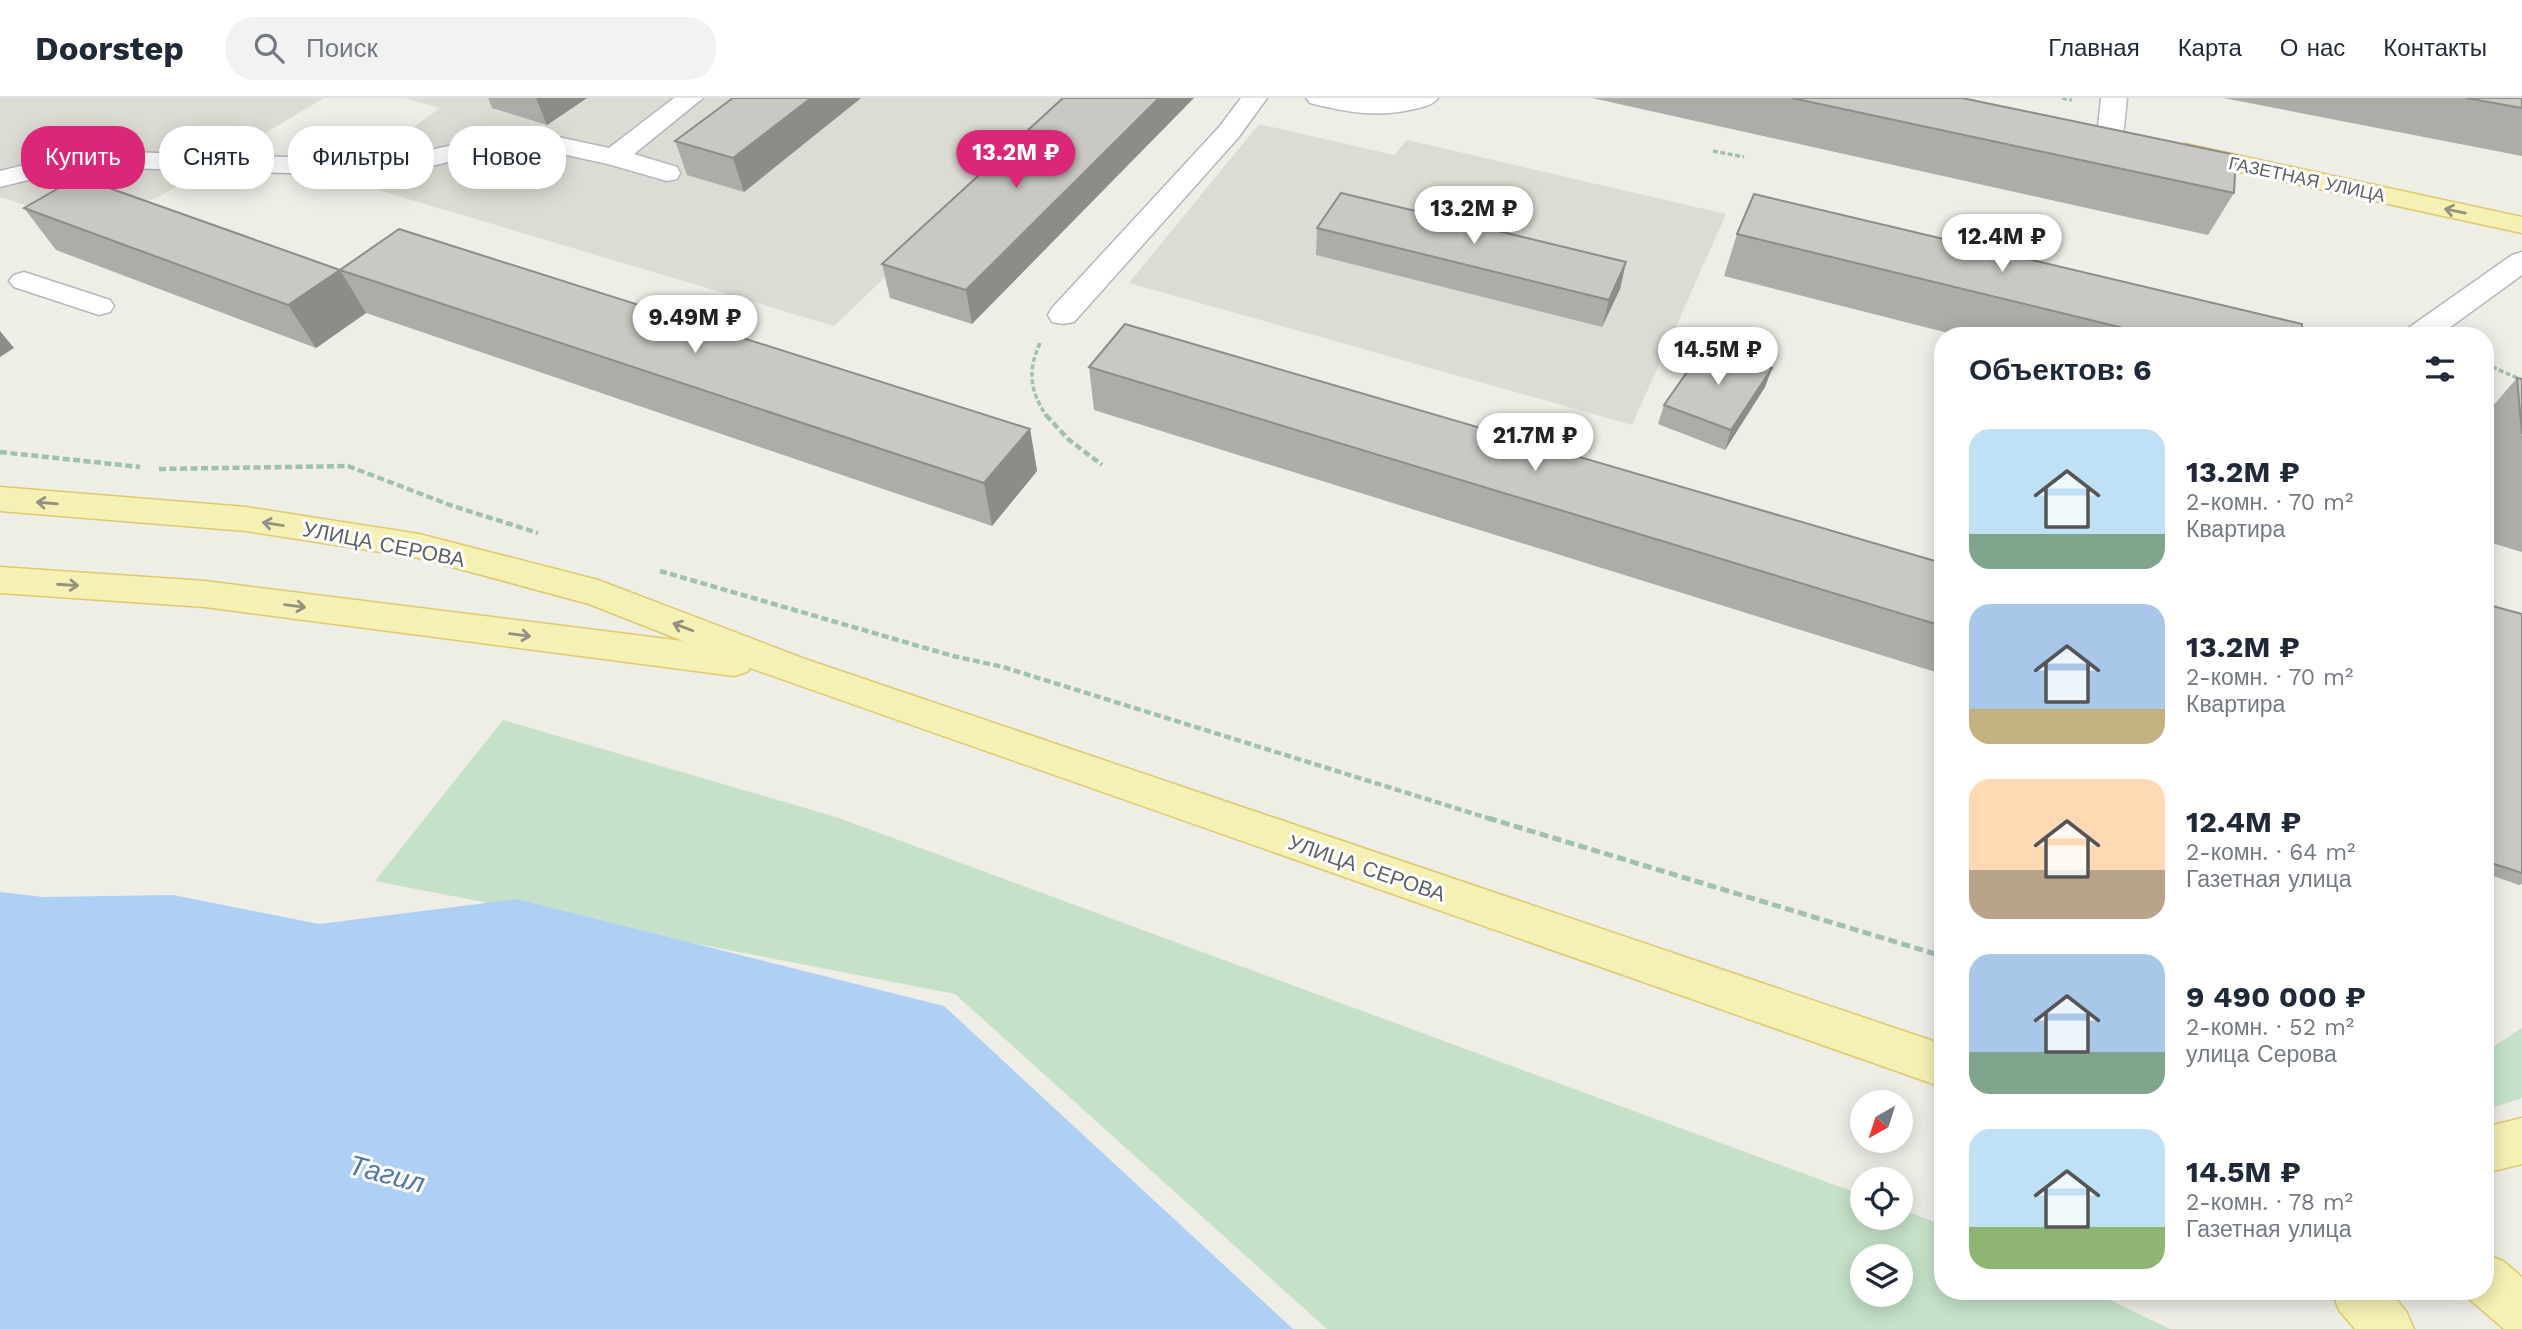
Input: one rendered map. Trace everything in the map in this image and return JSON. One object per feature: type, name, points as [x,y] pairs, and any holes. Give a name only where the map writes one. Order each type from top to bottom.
[{"type":"main road","points":[[2097,133],[2136,142]]},
{"type":"main road","name":"ГАЗЕТНАЯ УЛИЦА","points":[[2163,147],[2522,225]]},
{"type":"main road","name":"УЛИЦА СЕРОВА","points":[[0,499],[246,519],[419,546],[598,593],[792,669],[1934,1063]]},
{"type":"main road","name":"УЛИЦА СЕРОВА","points":[[0,580],[205,594],[792,669]]},
{"type":"main road","points":[[2494,1148],[2522,1141]]},
{"type":"main road","points":[[2364,1300],[2388,1329]]},
{"type":"street","points":[[614,157],[690,98]]},
{"type":"street","points":[[1063,315],[1229,132],[1254,98]]},
{"type":"street","points":[[1319,98],[1373,109],[1393,108],[1424,98]]},
{"type":"street","points":[[2097,133],[2114,98]]},
{"type":"street","points":[[0,179],[72,161],[98,160],[181,160],[389,168],[482,146],[539,141],[614,157],[667,173]]},
{"type":"street","points":[[2430,327],[2522,261]]},
{"type":"street","points":[[24,281],[99,306]]},
{"type":"path","points":[[1713,151],[1744,158]]},
{"type":"path","points":[[1063,315],[1041,340],[1032,362],[1030,379],[1039,401],[1062,435],[1102,465]]},
{"type":"path","points":[[2494,368],[2522,380]]},
{"type":"path","points":[[0,452],[143,467]]},
{"type":"path","points":[[156,469],[348,466],[450,505],[542,534]]},
{"type":"path","points":[[648,567],[953,656],[1003,667],[1323,768],[1934,954]]},
{"type":"shaded area","points":[[0,98],[324,98],[274,128],[159,126],[159,189],[172,189],[155,199],[66,218],[0,197]]},
{"type":"shaded area","points":[[404,98],[1074,98],[834,326],[378,190],[434,189],[434,126],[415,126],[440,108]]},
{"type":"shaded area","points":[[1259,124],[1394,155],[1407,140],[1726,214],[1632,425],[1129,283]]},
{"type":"green space","points":[[503,720],[836,817],[1850,1191],[1850,1230],[1913,1230],[1913,1214],[1934,1222],[1934,1300],[2110,1300],[2170,1329],[1327,1329],[955,994],[375,881]]},
{"type":"green space","points":[[2522,1028],[2522,1098],[2494,1107],[2494,1046]]},
{"type":"water","name":"Тагил","points":[[0,892],[43,897],[173,895],[319,924],[517,899],[944,1006],[1293,1329],[0,1329]]},
{"type":"building","points":[[733,98],[811,98],[733,158],[675,141]]},
{"type":"building","points":[[1063,98],[1159,98],[966,290],[882,264]]},
{"type":"building","points":[[1792,98],[1962,98],[2236,155],[2234,193]]},
{"type":"building","points":[[2466,98],[2522,98],[2522,108]]},
{"type":"building","points":[[57,189],[112,189],[340,270],[288,305],[24,208]]},
{"type":"building","points":[[1341,193],[1626,262],[1609,300],[1317,228]]},
{"type":"building","points":[[1754,194],[2302,324],[2302,327],[2119,327],[1737,234]]},
{"type":"building","points":[[399,229],[1030,429],[984,483],[340,270]]},
{"type":"building","points":[[1125,324],[1934,561],[1934,624],[1089,367]]},
{"type":"building","points":[[1706,345],[1772,368],[1731,430],[1664,405]]},
{"type":"building","points":[[2517,378],[2522,379],[2522,434]]},
{"type":"building","points":[[2494,606],[2522,614],[2522,873],[2494,864]]}]
